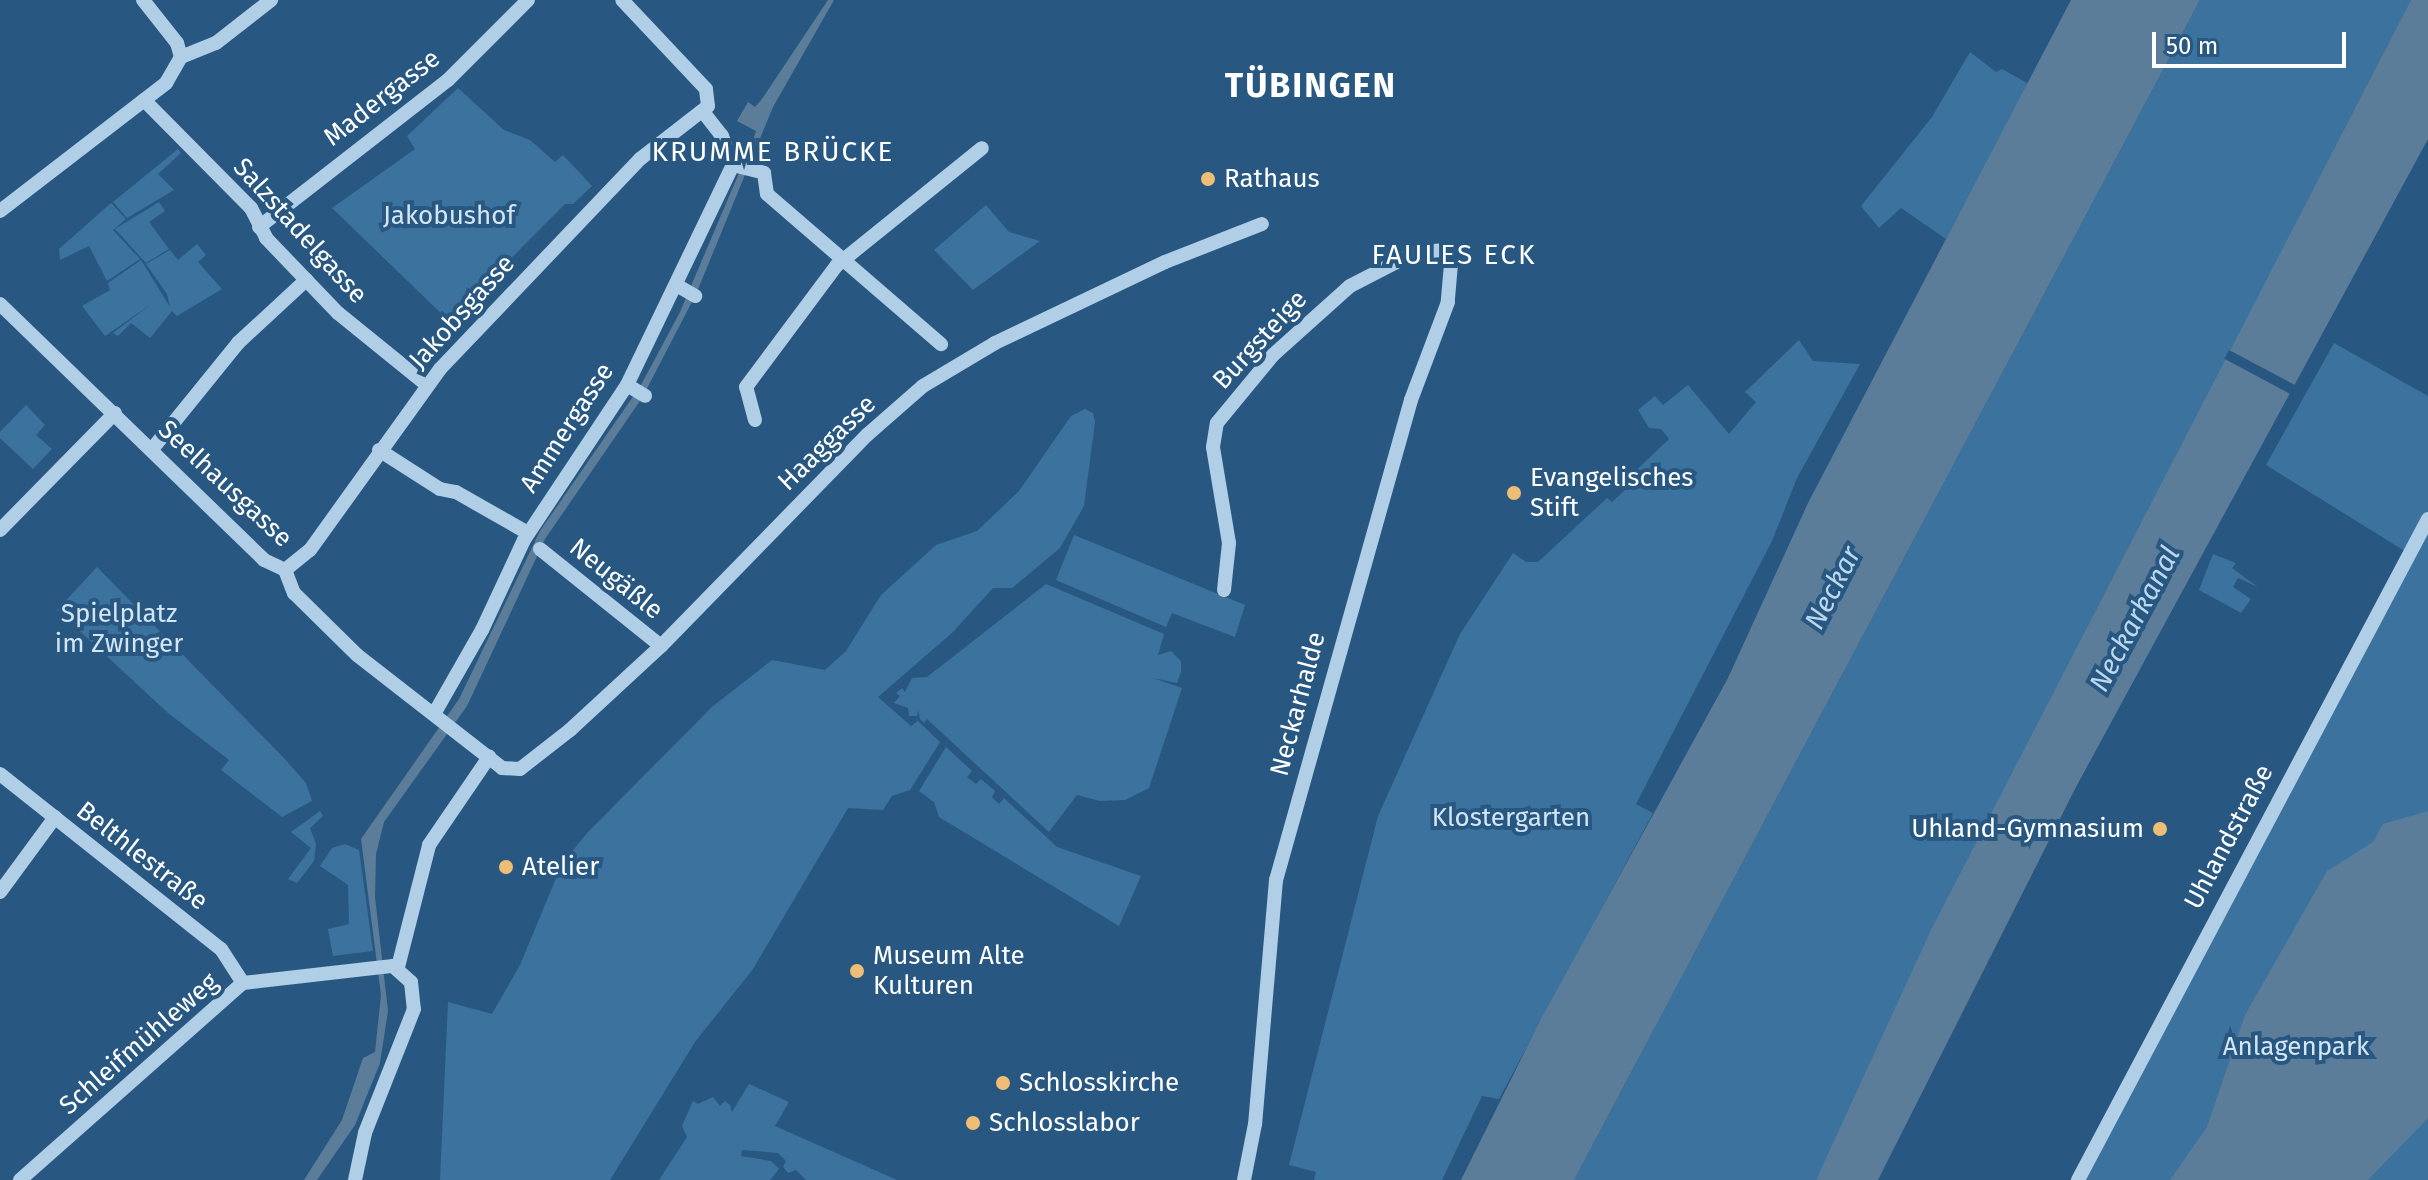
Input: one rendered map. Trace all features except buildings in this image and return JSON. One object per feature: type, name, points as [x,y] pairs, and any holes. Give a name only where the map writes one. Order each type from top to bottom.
[{"type":"street","points":[[143,0],[177,43],[181,57]]},
{"type":"street","points":[[0,211],[166,83],[181,57],[216,43],[271,0]]},
{"type":"street","name":"Madergasse","points":[[259,227],[448,80],[528,0]]},
{"type":"street","points":[[622,0],[706,89],[710,100],[704,113],[722,136],[733,165],[764,173],[767,194],[846,257],[941,344]]},
{"type":"street","name":"Salzstadelgasse","points":[[144,100],[251,208],[259,227],[306,280],[375,347],[427,385]]},
{"type":"street","name":"Jakobsgasse","points":[[285,570],[304,558],[427,385],[640,159],[704,113]]},
{"type":"street","points":[[755,420],[746,387],[762,360],[782,343],[846,257],[982,148]]},
{"type":"street","name":"Ammergasse","points":[[434,714],[528,533],[636,390],[686,291],[733,165]]},
{"type":"street","name":"Haaggasse","points":[[489,757],[510,771],[528,764],[661,646],[867,435],[932,379],[967,357],[1165,262],[1262,224]]},
{"type":"street","name":"Burgsteige","points":[[1224,590],[1229,543],[1213,447],[1217,423],[1273,355],[1350,286],[1425,249],[1441,248],[1448,254]]},
{"type":"street","name":"Neckarhalde","points":[[1244,1180],[1255,1124],[1276,880],[1398,444],[1448,302],[1448,254]]},
{"type":"street","points":[[153,448],[238,343],[306,280]]},
{"type":"street","name":"Seelhausgasse","points":[[0,304],[153,448],[264,560],[285,570],[294,593],[329,628],[489,757]]},
{"type":"street","points":[[0,530],[115,413]]},
{"type":"street","points":[[379,450],[440,489],[456,492],[528,533]]},
{"type":"street","name":"Uhlandstraße","points":[[2078,1180],[2428,519]]},
{"type":"street","name":"Neugäßle","points":[[540,549],[661,646]]},
{"type":"street","points":[[355,1180],[365,1133],[414,1009],[414,989],[398,967],[429,845],[489,757]]},
{"type":"street","name":"Belthlestraße","points":[[0,774],[221,949],[243,983]]},
{"type":"street","points":[[0,892],[55,817]]},
{"type":"street","name":"Schleifmühleweg","points":[[20,1180],[243,983],[398,967]]},
{"type":"green space","points":[[2200,0],[2411,0],[1816,1180],[1574,1180]]},
{"type":"green space","points":[[1970,52],[1996,72],[2002,69],[2029,84],[1946,239],[1901,208],[1879,228],[1861,206],[1932,117]]},
{"type":"green space","name":"Jakobushof","points":[[458,88],[504,130],[530,140],[555,162],[563,155],[592,186],[573,204],[565,204],[449,321],[332,208],[415,149],[407,136]]},
{"type":"green space","points":[[178,149],[181,153],[158,174],[174,190],[127,218],[113,202]]},
{"type":"green space","points":[[159,202],[165,211],[149,222],[169,249],[146,263],[115,229]]},
{"type":"green space","points":[[111,203],[126,219],[113,230],[140,259],[107,281],[89,246],[60,260],[59,249]]},
{"type":"green space","points":[[986,205],[1009,232],[1040,241],[973,290],[934,250]]},
{"type":"green space","points":[[197,244],[206,255],[198,262],[222,289],[177,316],[172,311],[150,338],[131,323],[118,336],[113,333],[150,305],[105,336],[82,306],[110,290],[108,283],[141,260],[170,307],[167,294],[146,264],[170,250],[178,260]]},
{"type":"green space","name":"Klostergarten","points":[[1799,340],[1813,361],[1860,364],[1797,478],[1772,541],[1636,804],[1653,813],[1499,1099],[1482,1096],[1442,1180],[1314,1180],[1316,1172],[1289,1165],[1378,816],[1460,634],[1513,553],[1526,562],[1538,562],[1607,498],[1612,502],[1626,489],[1622,484],[1669,439],[1661,429],[1649,428],[1638,410],[1655,396],[1663,405],[1688,385],[1729,434],[1756,402],[1745,392]]},
{"type":"green space","name":"Anlagenpark","points":[[2334,343],[2428,396],[2428,1180],[2078,1180],[2408,553],[2266,465]]},
{"type":"green space","points":[[26,405],[45,425],[36,435],[52,449],[33,469],[0,438],[0,432]]},
{"type":"green space","points":[[1085,409],[1093,413],[1095,422],[1084,506],[1060,548],[1012,588],[993,588],[953,632],[878,697],[911,726],[918,721],[940,742],[910,790],[892,796],[883,810],[848,808],[753,969],[695,1042],[610,1180],[440,1180],[448,1002],[492,1014],[520,965],[562,864],[587,833],[712,707],[772,660],[825,670],[846,651],[881,595],[936,545],[977,531],[1019,491],[1071,416]]},
{"type":"green space","points":[[1074,535],[1245,605],[1235,637],[1172,613],[1166,627],[1056,580]]},
{"type":"green space","points":[[2213,554],[2236,563],[2232,568],[2258,587],[2238,578],[2233,587],[2251,599],[2241,613],[2199,590]]},
{"type":"green space","name":"Spielplatz im Zwinger","points":[[97,567],[283,757],[306,783],[312,801],[282,817],[221,770],[229,760],[168,713],[57,610]]},
{"type":"green space","points":[[1046,584],[1164,634],[1158,655],[1171,651],[1181,661],[1181,672],[1177,683],[1153,678],[1182,688],[1149,788],[1125,800],[1100,801],[1077,795],[1049,832],[927,719],[924,723],[918,710],[917,716],[909,716],[908,708],[894,703],[900,696],[896,693],[902,688],[905,692],[912,678],[927,677]]},
{"type":"green space","points":[[946,747],[972,771],[967,777],[976,784],[981,779],[995,791],[992,797],[999,804],[1004,798],[1057,847],[1141,876],[1119,926],[939,817],[934,802],[919,791]]},
{"type":"green space","points":[[320,811],[323,816],[310,828],[316,844],[314,861],[297,883],[288,879],[311,848],[291,832]]},
{"type":"green space","points":[[345,844],[359,850],[373,951],[333,956],[328,929],[349,924],[348,885],[320,866],[332,848]]},
{"type":"green space","points":[[749,1084],[789,1102],[775,1126],[897,1180],[806,1180],[796,1170],[788,1173],[783,1167],[786,1161],[778,1153],[742,1150],[741,1156],[771,1161],[779,1169],[770,1180],[659,1180],[687,1137],[682,1126],[693,1101],[698,1104],[713,1097],[720,1106],[725,1101],[732,1112]]},
{"type":"water","points":[[828,0],[834,0],[773,107],[696,294],[642,398],[545,539],[467,706],[384,822],[376,854],[375,897],[388,1011],[380,1063],[355,1125],[317,1180],[304,1180],[342,1120],[363,1058],[375,1052],[381,995],[361,839],[459,699],[540,531],[641,385],[680,312],[753,140],[756,131],[737,121],[748,102],[755,107],[762,99]]},
{"type":"water","name":"Neckar","points":[[2071,0],[2200,0],[1574,1180],[1461,1180],[1541,1019],[1728,678],[1808,503]]},
{"type":"water","name":"Neckarkanal","points":[[2411,0],[2428,0],[2428,139],[2076,787],[1878,1180],[1816,1180],[1931,930]]},
{"type":"water","points":[[2428,811],[2428,1118],[2368,1180],[2170,1180],[2207,1127],[2245,1015],[2327,871],[2373,842],[2383,824]]},
{"type":"pier","points":[[2229,350],[2297,386],[2292,395],[2224,359]]},
{"type":"place","name":"Rathaus","points":[[1208,179]]},
{"type":"place","name":"Evangelisches Stift","points":[[1514,493]]},
{"type":"place","name":"Uhland-Gymnasium","points":[[2160,829]]},
{"type":"place","name":"Atelier","points":[[506,867]]},
{"type":"place","name":"Museum Alte Kulturen","points":[[857,971]]},
{"type":"place","name":"Schlosskirche","points":[[1003,1083]]},
{"type":"place","name":"Schlosslabor","points":[[973,1123]]},
{"type":"district","name":"TÜBINGEN","points":[[1311,86]]},
{"type":"district","name":"KRUMME BRÜCKE","points":[[773,152]]},
{"type":"district","name":"FAULES ECK","points":[[1454,255]]}]
